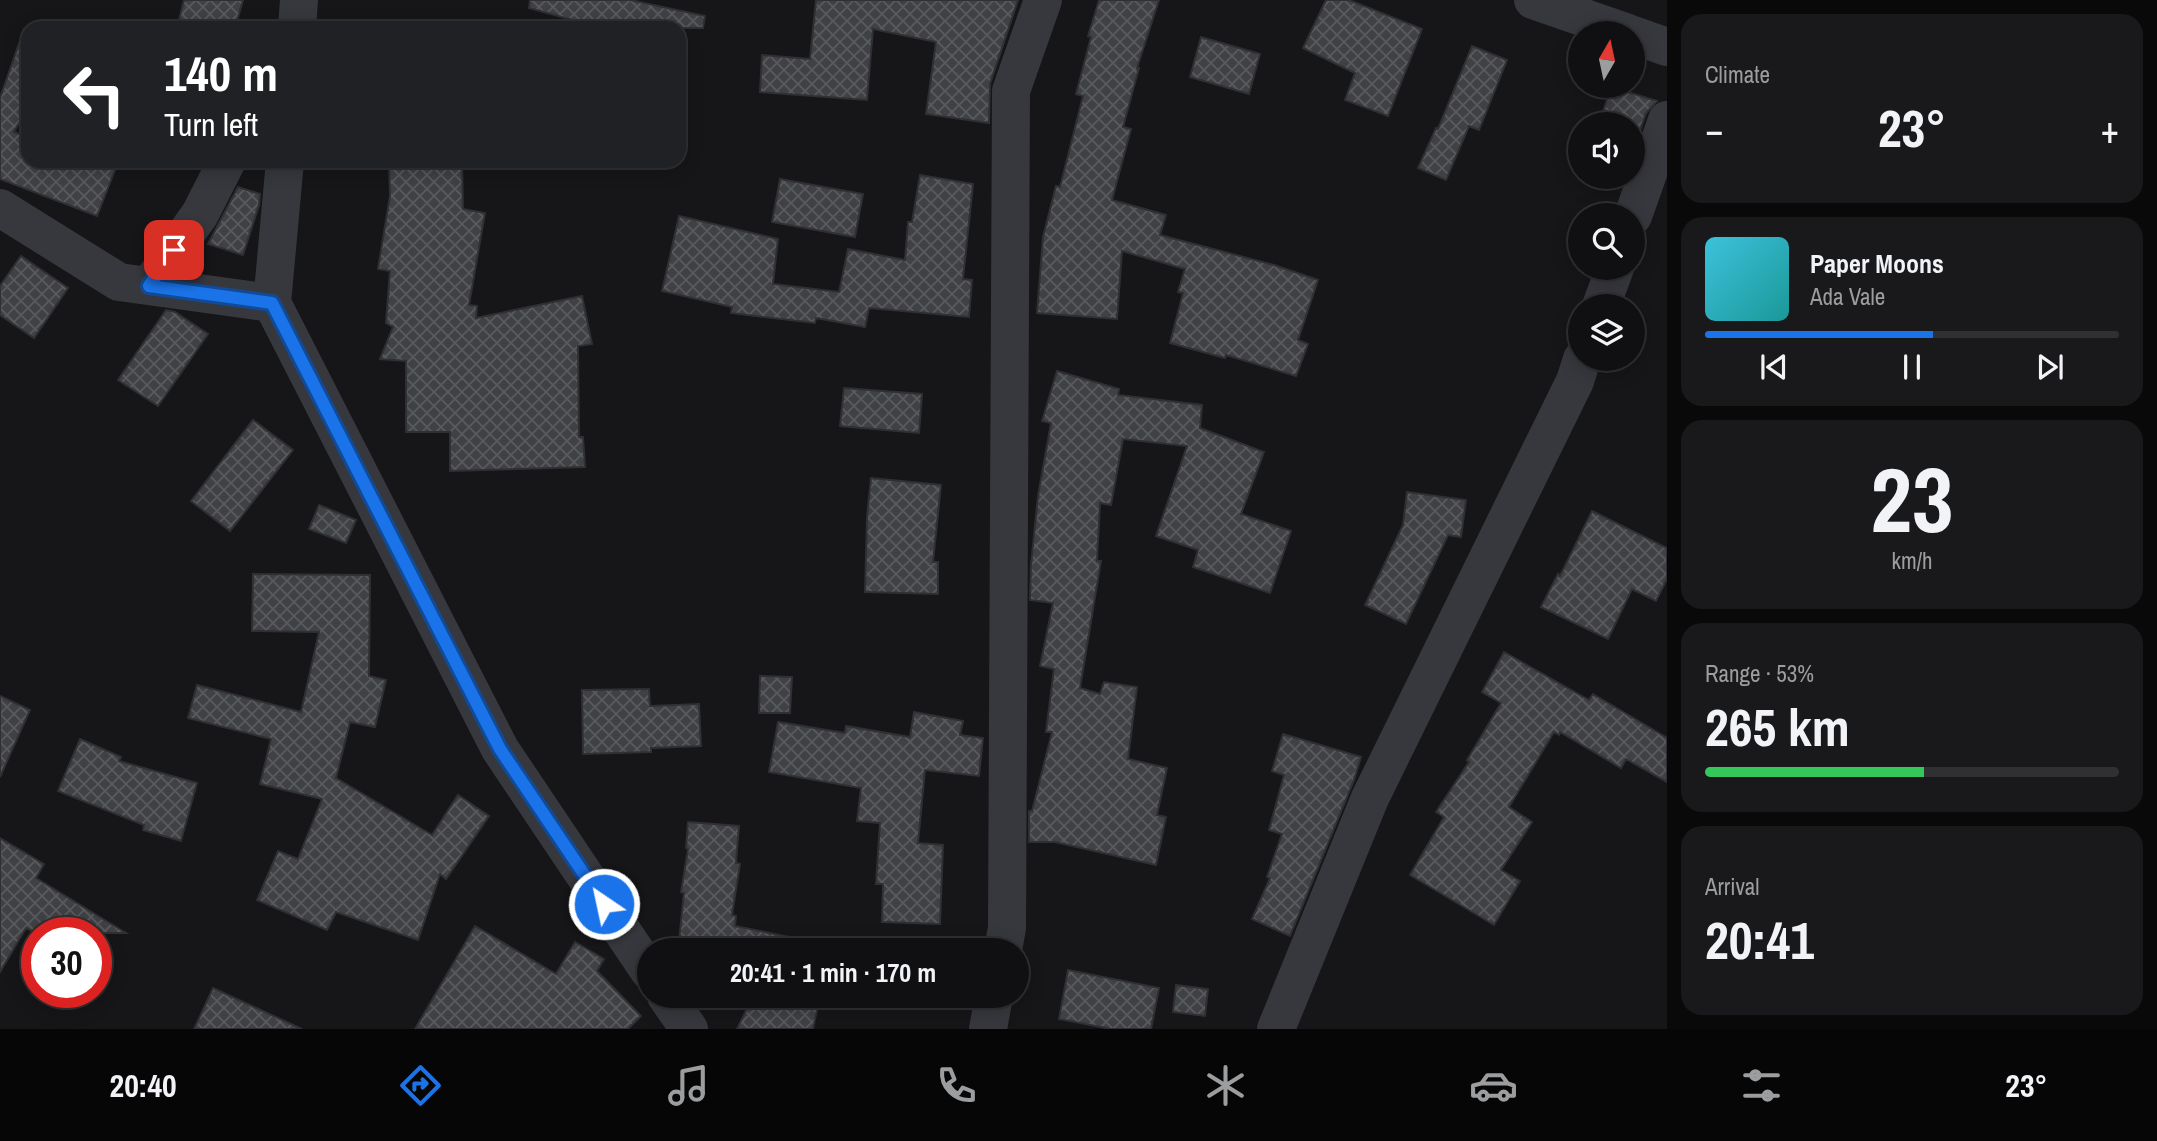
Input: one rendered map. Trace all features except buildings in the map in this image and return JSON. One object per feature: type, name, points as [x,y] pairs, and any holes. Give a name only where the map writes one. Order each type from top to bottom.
[{"type":"street","points":[[297,21],[299,0]]},
{"type":"street","points":[[1004,938],[1007,914],[1011,91],[1043,0]]},
{"type":"street","points":[[1532,0],[1593,21]]},
{"type":"street","points":[[1645,39],[1667,47]]},
{"type":"street","points":[[1638,203],[1667,120]]},
{"type":"street","points":[[149,286],[200,215],[224,168]]},
{"type":"street","points":[[284,168],[272,303],[500,749],[637,953]]},
{"type":"street","points":[[0,208],[119,282],[272,303]]},
{"type":"street","points":[[1276,1029],[1370,798],[1578,371]]},
{"type":"street","points":[[674,1008],[689,1029]]},
{"type":"street","points":[[988,1029],[992,1008]]},
{"type":"route","points":[[174,250],[149,286],[272,303],[500,749],[604,904]]}]
